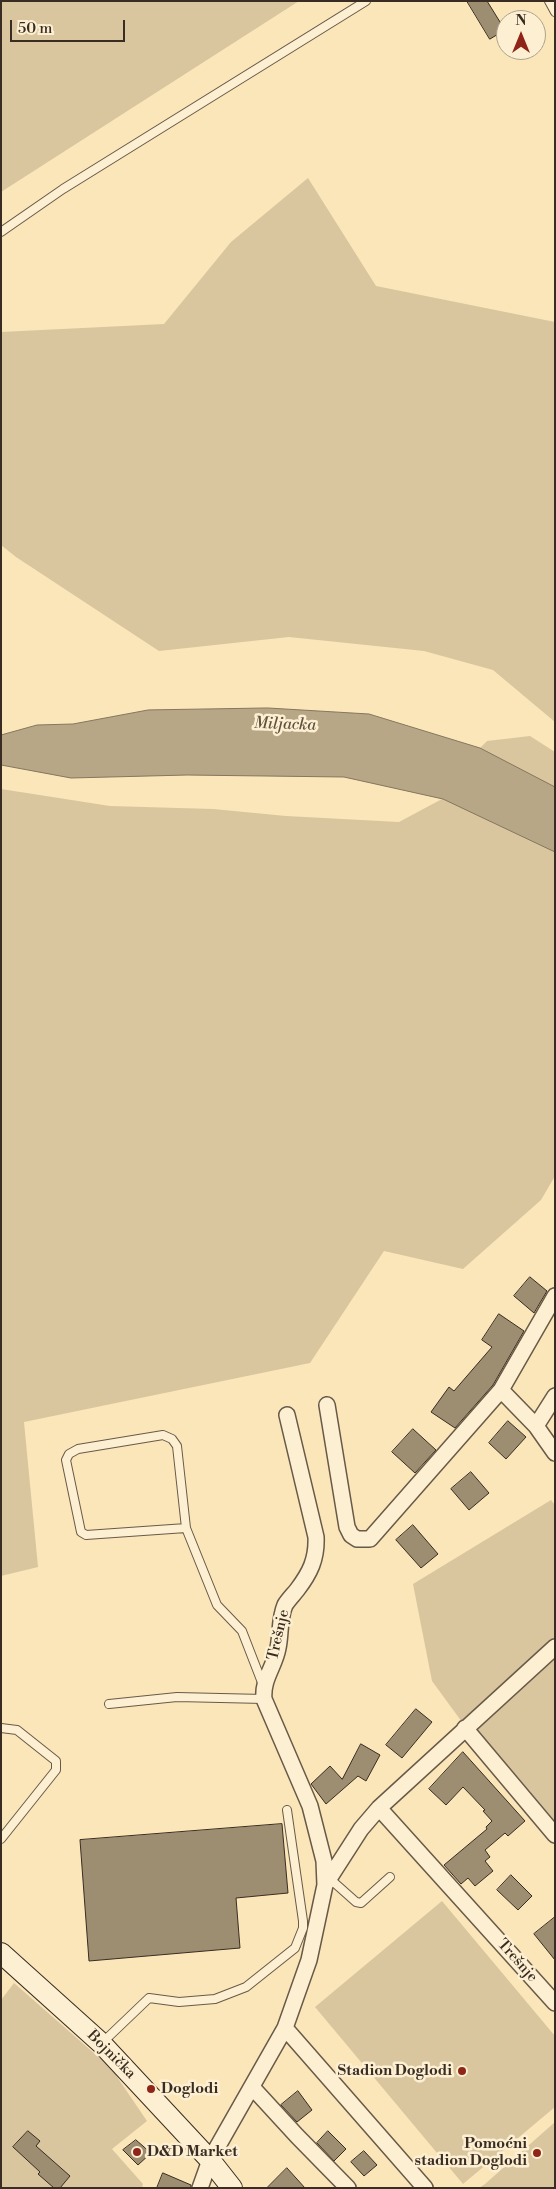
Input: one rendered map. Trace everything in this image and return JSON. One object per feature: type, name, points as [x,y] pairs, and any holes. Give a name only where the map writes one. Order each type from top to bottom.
[{"type":"main road","name":"Bojnička","points":[[1,1953],[101,2044],[210,2160],[232,2188]]},
{"type":"street","points":[[326,1405],[347,1527],[351,1535],[364,1541],[370,1539],[501,1390],[555,1296]]},
{"type":"street","points":[[501,1390],[536,1426],[555,1453]]},
{"type":"street","points":[[536,1426],[555,1396]]},
{"type":"street","name":"Trešnje","points":[[264,1692],[278,1648],[281,1619],[285,1605],[306,1578],[314,1563],[316,1553],[316,1537],[287,1415]]},
{"type":"street","points":[[200,2188],[210,2160],[285,2028],[310,1960],[327,1882],[361,1829],[379,1808],[555,1647]]},
{"type":"street","points":[[264,1692],[310,1806],[324,1861],[327,1882]]},
{"type":"street","points":[[466,1728],[555,1835]]},
{"type":"street","name":"Trešnje","points":[[379,1808],[555,2003]]},
{"type":"street","points":[[285,2028],[426,2188]]},
{"type":"street","points":[[252,2086],[348,2188]]},
{"type":"lane","points":[[1,232],[63,189],[366,1]]},
{"type":"lane","points":[[549,1],[555,12]]},
{"type":"lane","points":[[109,1704],[177,1696],[264,1692],[242,1631],[217,1605],[186,1528],[177,1446],[172,1439],[163,1435],[78,1449],[69,1454],[66,1460],[81,1532],[86,1535],[186,1528]]},
{"type":"lane","points":[[1,1728],[16,1730],[56,1761],[57,1765],[56,1770],[1,1839]]},
{"type":"lane","points":[[101,2044],[149,1998],[179,2002],[215,1999],[246,1987],[295,1948],[303,1928],[303,1921],[287,1810]]},
{"type":"lane","points":[[327,1882],[361,1903],[390,1877]]},
{"type":"shaded area","points":[[1,1],[299,1],[1,192]]},
{"type":"shaded area","points":[[308,178],[376,286],[555,322],[555,722],[493,670],[424,651],[289,637],[159,651],[16,557],[1,545],[1,332],[164,324],[231,242]]},
{"type":"shaded area","points":[[530,736],[555,752],[555,1176],[541,1200],[463,1269],[384,1251],[310,1363],[24,1422],[38,1567],[1,1576],[1,789],[110,806],[213,809],[286,816],[399,822],[442,799],[344,777],[187,775],[71,778],[32,771],[456,772],[487,741]]},
{"type":"shaded area","points":[[551,1500],[555,1505],[555,1826],[462,1722],[432,1681],[413,1584]]},
{"type":"shaded area","name":"Stadion Doglodi","points":[[442,1901],[555,2036],[555,2107],[463,2184],[315,2007]]},
{"type":"shaded area","points":[[14,1983],[111,2068],[147,2121],[112,2149],[143,2184],[142,2188],[1,2188],[1,2000]]},
{"type":"shaded area","name":"Pomoćni stadion Doglodi","points":[[555,2122],[555,2188],[479,2188],[485,2184]]},
{"type":"water","name":"Miljacka","points":[[268,708],[369,714],[480,748],[555,787],[555,852],[443,799],[344,777],[187,775],[71,778],[1,765],[1,735],[37,725],[73,724],[148,710]]},
{"type":"building","points":[[467,1],[487,1],[496,16],[496,35],[490,39]]},
{"type":"building","points":[[530,1277],[547,1291],[534,1313],[514,1296]]},
{"type":"building","points":[[499,1314],[524,1331],[493,1385],[455,1428],[431,1412],[449,1387],[454,1391],[492,1347],[482,1340]]},
{"type":"building","points":[[508,1421],[526,1437],[506,1459],[489,1443]]},
{"type":"building","points":[[413,1429],[436,1450],[415,1473],[392,1452]]},
{"type":"building","points":[[471,1472],[489,1493],[469,1510],[451,1489]]},
{"type":"building","points":[[413,1525],[438,1554],[421,1568],[396,1540]]},
{"type":"building","points":[[416,1709],[432,1722],[402,1758],[386,1745]]},
{"type":"building","points":[[361,1744],[380,1755],[366,1781],[358,1776],[326,1804],[311,1784],[330,1766],[342,1779]]},
{"type":"building","points":[[463,1752],[525,1821],[508,1836],[505,1833],[485,1850],[490,1857],[485,1861],[493,1871],[475,1886],[468,1878],[461,1884],[444,1865],[487,1829],[486,1827],[492,1821],[483,1811],[485,1810],[463,1787],[446,1805],[429,1789]]},
{"type":"building","points":[[282,1824],[288,1893],[236,1898],[240,1948],[89,1961],[80,1840]]},
{"type":"building","points":[[511,1875],[532,1896],[518,1910],[497,1890]]},
{"type":"building","points":[[555,1917],[555,1960],[534,1934]]},
{"type":"building","points":[[298,2091],[312,2110],[297,2122],[281,2105]]},
{"type":"building","points":[[28,2131],[40,2141],[36,2146],[70,2176],[60,2188],[54,2188],[13,2147]]},
{"type":"building","points":[[328,2131],[346,2149],[334,2161],[317,2143]]},
{"type":"building","name":"D&D Market","points":[[136,2140],[151,2153],[138,2165],[123,2150]]},
{"type":"building","points":[[364,2151],[377,2165],[364,2176],[351,2162]]},
{"type":"building","points":[[287,2168],[305,2188],[267,2188]]},
{"type":"building","points":[[163,2173],[191,2185],[191,2188],[157,2188]]},
{"type":"place","name":"Stadion Doglodi","points":[[462,2071]]},
{"type":"place","name":"Doglodi","points":[[151,2089]]},
{"type":"place","name":"D&D Market","points":[[137,2152]]},
{"type":"place","name":"Pomoćni stadion Doglodi","points":[[537,2153]]}]
